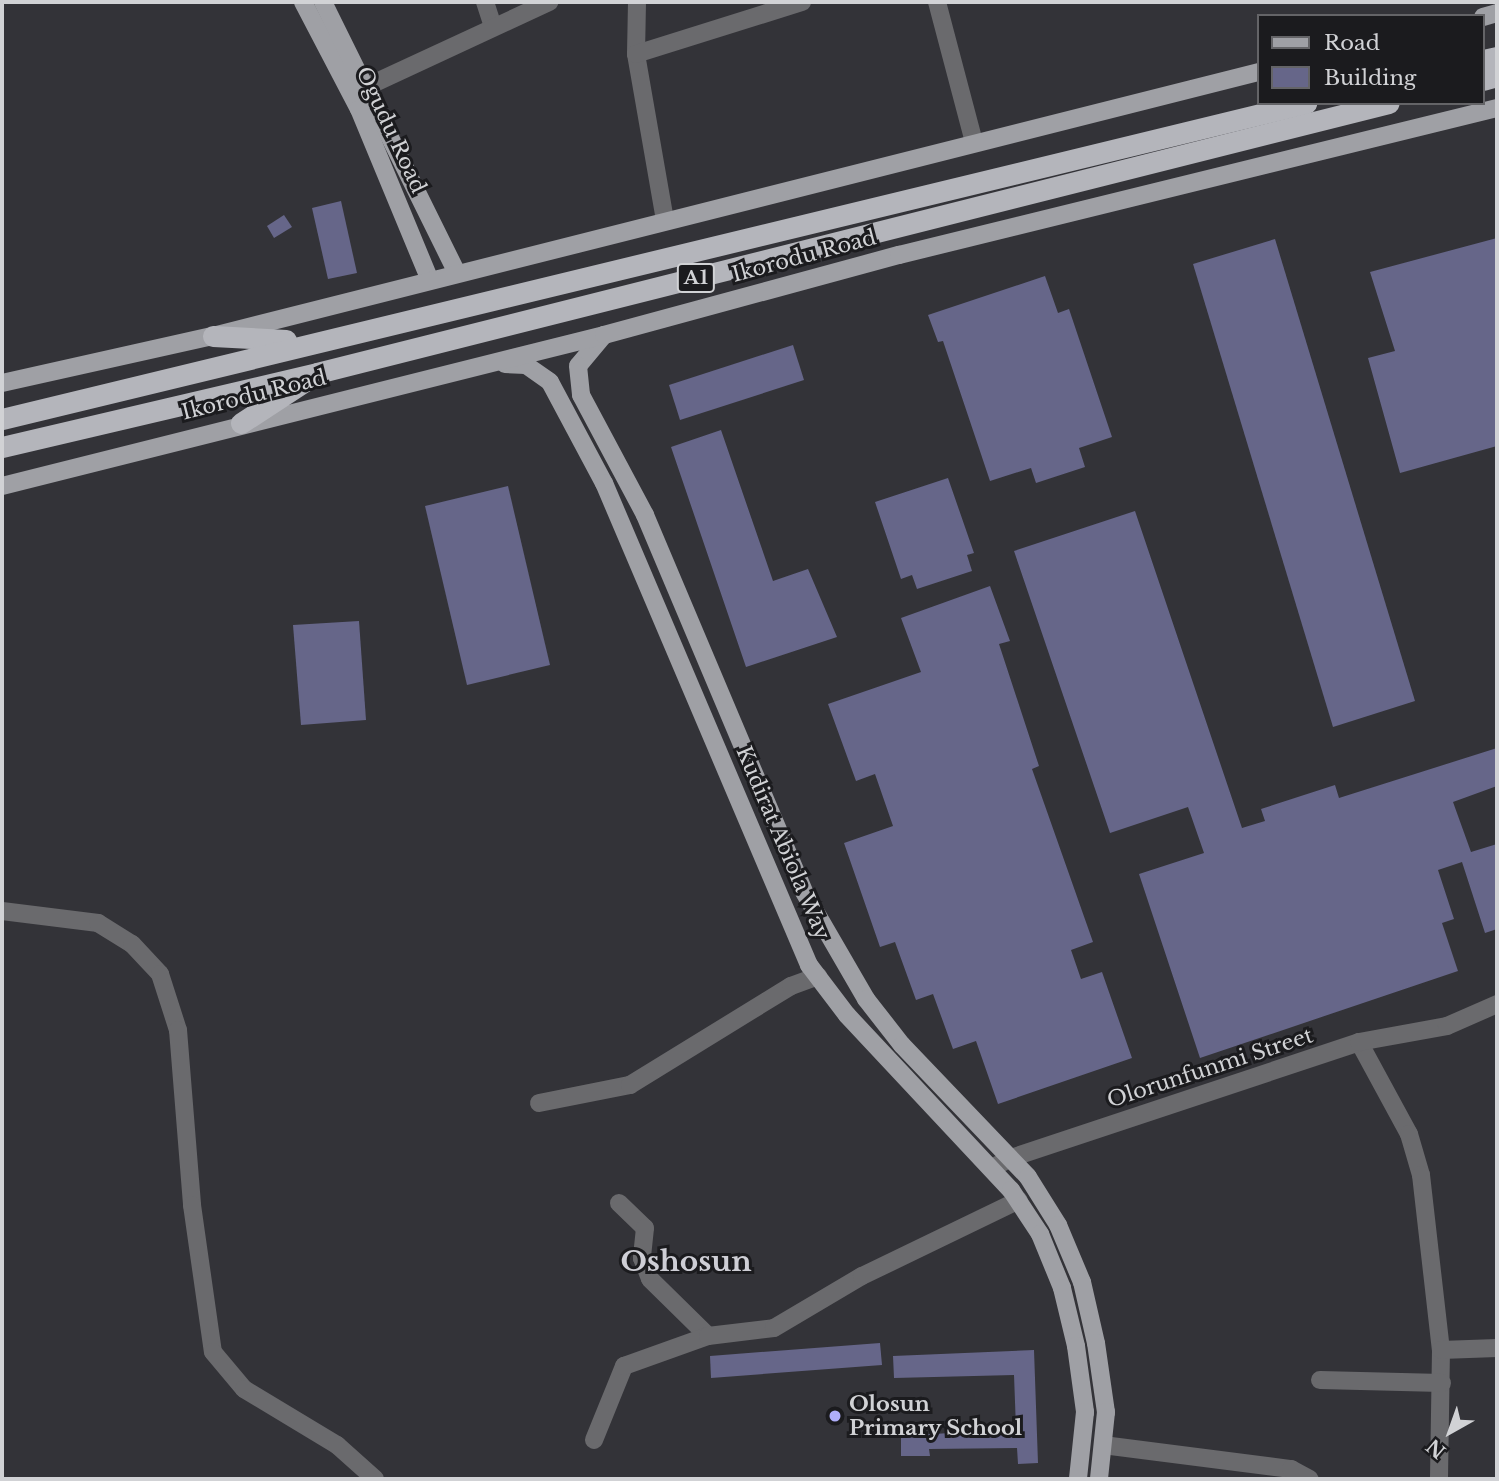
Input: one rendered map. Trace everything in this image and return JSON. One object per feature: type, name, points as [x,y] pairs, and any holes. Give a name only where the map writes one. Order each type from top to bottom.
[{"type":"highway","name":"Ikorodu Road","points":[[2,419],[309,341],[1298,105]]},
{"type":"highway","name":"Ikorodu Road","points":[[2,447],[317,373],[1381,105]]},
{"type":"highway","points":[[214,336],[309,341]]},
{"type":"highway","points":[[241,423],[317,373]]},
{"type":"main road","name":"Ogudu Road","points":[[303,2],[359,109],[430,280]]},
{"type":"main road","name":"Ogudu Road","points":[[323,2],[368,86],[457,274]]},
{"type":"main road","points":[[2,383],[214,336],[1258,72]]},
{"type":"main road","name":"Ikorodu Road","points":[[2,486],[241,423],[604,335],[899,256],[1497,108]]},
{"type":"main road","name":"Kudirat Abiola Way","points":[[604,335],[578,366],[581,394],[645,516],[804,892],[866,999],[902,1045],[1011,1158],[1058,1225],[1082,1282],[1106,1412],[1100,1479]]},
{"type":"main road","name":"Kudirat Abiola Way","points":[[467,367],[526,365],[540,371],[561,400],[624,524],[780,903],[818,976],[878,1051],[992,1168],[1019,1200],[1040,1234],[1062,1288],[1076,1346],[1085,1412],[1078,1479]]},
{"type":"street","points":[[485,2],[493,26]]},
{"type":"street","points":[[368,86],[549,2]]},
{"type":"street","points":[[637,2],[636,54],[666,220]]},
{"type":"street","points":[[636,54],[802,2]]},
{"type":"street","points":[[937,2],[974,142]]},
{"type":"street","points":[[2,911],[98,923],[132,944],[160,974],[178,1030],[192,1205],[213,1352],[244,1389],[337,1445],[375,1479]]},
{"type":"street","points":[[539,1102],[630,1085],[791,986],[818,976]]},
{"type":"street","name":"Olorunfunmi Street","points":[[992,1168],[1011,1158],[1359,1042],[1447,1026],[1497,1004]]},
{"type":"street","points":[[1359,1042],[1418,1154],[1441,1350],[1439,1479]]},
{"type":"street","points":[[594,1440],[624,1366],[708,1336],[774,1328],[853,1281],[1019,1200]]},
{"type":"street","points":[[619,1203],[645,1228],[642,1258],[650,1279],[708,1336]]},
{"type":"street","points":[[1441,1350],[1497,1348]]},
{"type":"street","points":[[1320,1380],[1442,1383]]},
{"type":"street","points":[[1103,1445],[1291,1469],[1310,1479]]},
{"type":"building","points":[[341,201],[357,273],[328,279],[312,208]]},
{"type":"building","points":[[284,215],[292,227],[274,238],[267,226]]},
{"type":"building","points":[[1497,238],[1497,446],[1400,473],[1368,358],[1395,351],[1370,272]]},
{"type":"building","points":[[1275,239],[1415,701],[1333,727],[1193,264]]},
{"type":"building","points":[[1045,276],[1058,313],[1069,309],[1112,437],[1079,448],[1085,467],[1036,483],[1031,468],[990,481],[943,341],[938,342],[928,315]]},
{"type":"building","points":[[793,345],[804,380],[680,420],[669,385]]},
{"type":"building","points":[[721,430],[773,581],[808,569],[837,637],[746,667],[671,447]]},
{"type":"building","points":[[948,478],[974,553],[967,555],[972,571],[917,589],[912,575],[901,579],[875,502]]},
{"type":"building","points":[[508,486],[550,665],[467,685],[425,506]]},
{"type":"building","points":[[1135,511],[1242,828],[1265,821],[1261,809],[1335,785],[1339,798],[1497,748],[1497,786],[1453,802],[1471,852],[1497,844],[1497,929],[1485,933],[1462,862],[1438,870],[1454,919],[1442,923],[1458,971],[1200,1058],[1139,874],[1204,853],[1188,807],[1110,833],[1014,551]]},
{"type":"building","points":[[990,586],[1010,641],[999,644],[1039,766],[1032,769],[1093,942],[1071,950],[1081,979],[1102,972],[1132,1058],[998,1104],[976,1041],[953,1049],[933,994],[916,1000],[895,942],[880,947],[844,843],[893,826],[875,774],[856,781],[828,704],[921,672],[901,618]]},
{"type":"building","points":[[359,621],[366,720],[301,725],[293,625]]},
{"type":"building","points":[[880,1343],[882,1365],[711,1378],[710,1356]]},
{"type":"building","points":[[1034,1350],[1038,1463],[1018,1464],[1017,1448],[929,1449],[930,1456],[901,1456],[901,1436],[1016,1429],[1014,1375],[894,1378],[893,1356]]},
{"type":"place","name":"Olosun Primary School","points":[[835,1416]]},
{"type":"district","name":"Oshosun","points":[[686,1262]]}]
